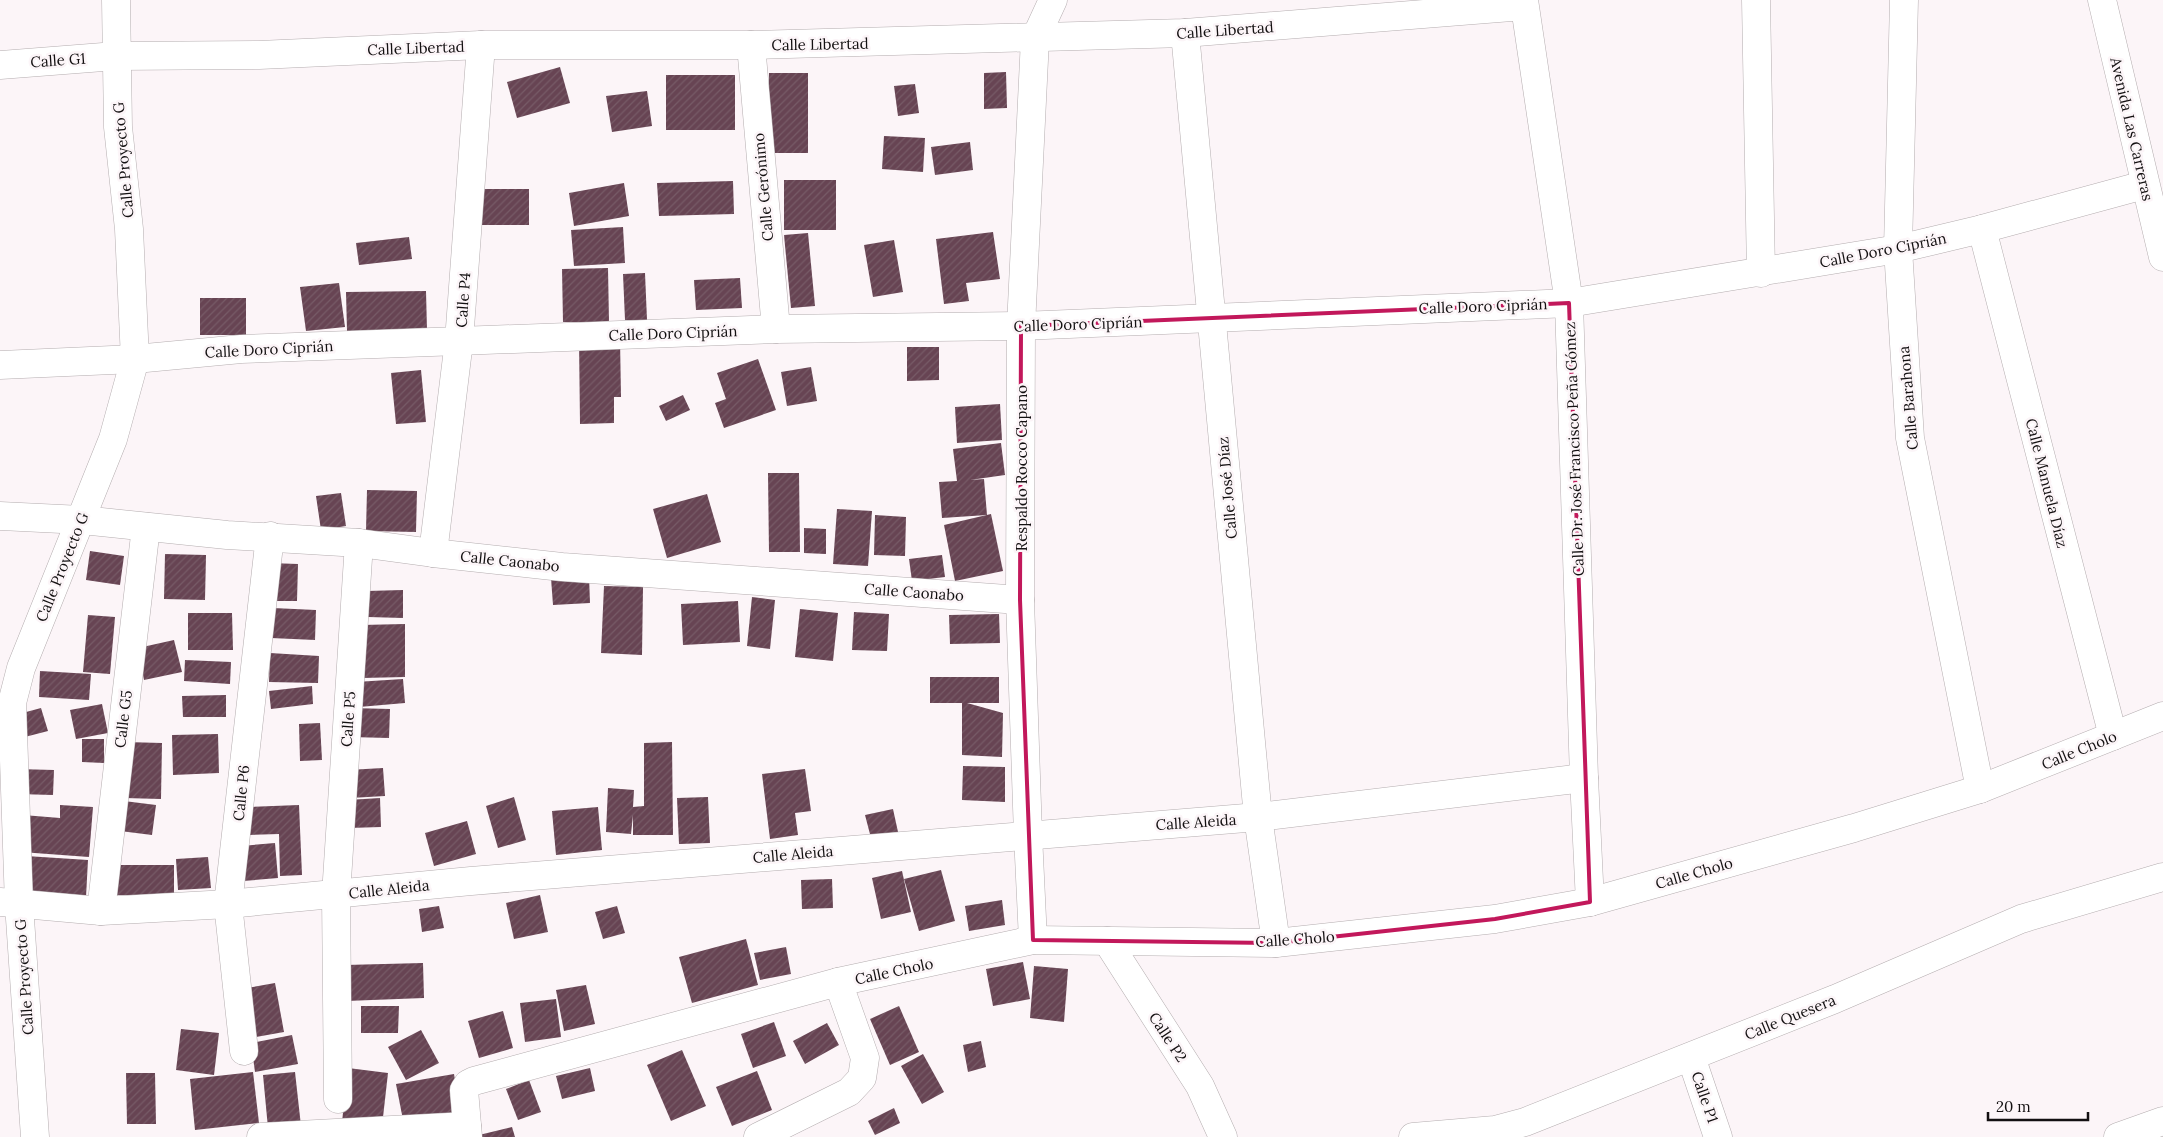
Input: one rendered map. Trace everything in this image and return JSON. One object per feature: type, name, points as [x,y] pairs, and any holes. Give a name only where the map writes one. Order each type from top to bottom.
[{"type":"street","name":"Calle Proyecto G","points":[[35,1137],[10,903],[12,703],[21,668],[113,439],[134,359],[129,229],[118,127],[116,0]]},
{"type":"street","name":"Respaldo Rocco Capano","points":[[1033,940],[1020,600],[1021,326],[1035,39],[1052,0]]},
{"type":"street","points":[[1756,0],[1761,273]]},
{"type":"street","name":"Calle Barahona","points":[[1904,0],[1898,249],[1910,438],[1980,789]]},
{"type":"street","name":"Avenida Las Carreras","points":[[2102,0],[2144,185],[2163,257]]},
{"type":"street","name":"Calle Libertad","points":[[116,56],[259,54],[481,46],[751,45],[1035,39],[1185,33],[1524,3]]},
{"type":"street","name":"Calle Dr. José Francisco Peña Gómez","points":[[1524,3],[1569,303],[1584,778],[1590,902]]},
{"type":"street","name":"Calle José Díaz","points":[[1185,33],[1258,817],[1276,943]]},
{"type":"street","name":"Calle Gerónimo","points":[[751,45],[776,329]]},
{"type":"street","name":"Calle P4","points":[[433,553],[460,341],[481,46]]},
{"type":"street","name":"Calle G1","points":[[0,65],[116,56]]},
{"type":"street","name":"Calle Doro Ciprián","points":[[0,364],[134,359],[241,350],[460,341],[776,329],[1021,326],[1569,303],[1898,249],[1982,229],[2144,185]]},
{"type":"street","name":"Calle Manuela Díaz","points":[[1982,229],[2113,736]]},
{"type":"street","name":"Calle Caonabo","points":[[0,516],[82,520],[227,535],[270,536],[359,543],[433,553],[562,566],[1020,600]]},
{"type":"street","name":"Calle G5","points":[[100,911],[146,527]]},
{"type":"street","name":"Calle P6","points":[[244,1051],[228,904],[270,536]]},
{"type":"street","name":"Calle P5","points":[[338,1099],[336,895],[359,543]]},
{"type":"street","name":"Calle Cholo","points":[[468,1131],[464,1090],[468,1084],[474,1081],[838,982],[1033,940],[1276,943],[1495,919],[1590,902],[1854,828],[1980,789],[2163,716]]},
{"type":"street","name":"Calle Aleida","points":[[10,903],[100,911],[228,904],[471,881],[1258,817],[1584,778]]},
{"type":"street","name":"Calle Quesera","points":[[1413,1137],[1495,1130],[1518,1124],[1835,999],[2021,919],[2163,877]]},
{"type":"street","name":"Calle P2","points":[[1107,941],[1200,1086],[1223,1137]]},
{"type":"street","points":[[758,1137],[849,1092],[862,1078],[865,1058],[838,982]]},
{"type":"street","name":"Calle P1","points":[[1691,1057],[1718,1137]]},
{"type":"street","points":[[2119,1137],[2163,1121]]},
{"type":"street","points":[[262,1137],[468,1131]]},
{"type":"highlighted area","points":[[1569,303],[1590,902],[1495,919],[1276,943],[1033,940],[1020,600],[1021,326]]},
{"type":"building","points":[[560,67],[570,103],[517,118],[507,82]]},
{"type":"building","points":[[1006,72],[1007,108],[984,109],[984,73]]},
{"type":"building","points":[[769,73],[808,73],[808,153],[769,153]]},
{"type":"building","points":[[666,75],[735,75],[735,130],[666,130]]},
{"type":"building","points":[[915,84],[919,113],[898,116],[894,86]]},
{"type":"building","points":[[647,91],[652,126],[612,132],[606,96]]},
{"type":"building","points":[[884,136],[925,138],[923,172],[882,169]]},
{"type":"building","points":[[970,142],[973,170],[935,175],[931,147]]},
{"type":"building","points":[[784,180],[836,180],[836,230],[784,230]]},
{"type":"building","points":[[733,181],[734,214],[659,216],[657,183]]},
{"type":"building","points":[[624,183],[629,216],[574,226],[569,193]]},
{"type":"building","points":[[482,189],[529,189],[529,225],[482,225]]},
{"type":"building","points":[[623,227],[625,263],[574,266],[571,230]]},
{"type":"building","points":[[993,232],[1000,279],[966,283],[969,301],[944,304],[936,239]]},
{"type":"building","points":[[808,233],[815,306],[791,308],[784,235]]},
{"type":"building","points":[[409,237],[412,259],[359,265],[356,243]]},
{"type":"building","points":[[894,240],[903,292],[873,297],[864,245]]},
{"type":"building","points":[[608,268],[609,322],[563,322],[562,269]]},
{"type":"building","points":[[645,273],[647,320],[625,320],[623,274]]},
{"type":"building","points":[[740,278],[742,308],[696,310],[694,280]]},
{"type":"building","points":[[339,283],[345,327],[306,331],[300,287]]},
{"type":"building","points":[[426,291],[427,330],[347,331],[346,292]]},
{"type":"building","points":[[200,298],[246,298],[246,335],[200,335]]},
{"type":"building","points":[[579,339],[620,339],[621,397],[614,397],[614,423],[580,424]]},
{"type":"building","points":[[907,347],[939,347],[939,380],[907,381]]},
{"type":"building","points":[[758,359],[776,410],[724,428],[715,403],[726,399],[717,373]]},
{"type":"building","points":[[811,367],[817,401],[787,406],[781,372]]},
{"type":"building","points":[[421,370],[426,422],[396,424],[391,373]]},
{"type":"building","points":[[683,395],[690,410],[666,421],[659,406]]},
{"type":"building","points":[[1000,404],[1002,440],[957,443],[955,407]]},
{"type":"building","points":[[1001,443],[1005,475],[970,480],[984,479],[987,515],[942,518],[939,482],[957,481],[953,449]]},
{"type":"building","points":[[768,473],[799,473],[800,552],[769,552]]},
{"type":"building","points":[[367,490],[417,491],[416,532],[366,531]]},
{"type":"building","points":[[341,493],[346,526],[321,530],[316,496]]},
{"type":"building","points":[[707,494],[721,542],[667,558],[653,509]]},
{"type":"building","points":[[837,509],[872,511],[868,566],[833,564]]},
{"type":"building","points":[[991,514],[1003,571],[955,581],[944,525]]},
{"type":"building","points":[[875,515],[906,517],[905,556],[874,555]]},
{"type":"building","points":[[804,528],[826,529],[826,554],[804,553]]},
{"type":"building","points":[[90,551],[124,556],[120,585],[86,580]]},
{"type":"building","points":[[165,554],[206,555],[205,600],[164,599]]},
{"type":"building","points":[[942,555],[945,577],[912,581],[909,559]]},
{"type":"building","points":[[270,563],[298,564],[297,601],[269,601]]},
{"type":"building","points":[[589,576],[590,603],[553,605],[551,578]]},
{"type":"building","points":[[604,586],[643,587],[642,655],[601,653]]},
{"type":"building","points":[[403,590],[403,618],[368,617],[367,591]]},
{"type":"building","points":[[752,597],[775,600],[770,649],[747,646]]},
{"type":"building","points":[[738,601],[740,642],[683,645],[681,604]]},
{"type":"building","points":[[273,608],[316,610],[315,640],[271,638]]},
{"type":"building","points":[[800,609],[838,613],[833,661],[795,657]]},
{"type":"building","points":[[854,612],[889,614],[887,651],[852,650]]},
{"type":"building","points":[[188,613],[232,613],[233,650],[188,650]]},
{"type":"building","points":[[999,614],[1000,643],[950,644],[949,615]]},
{"type":"building","points":[[88,615],[115,617],[110,674],[83,672]]},
{"type":"building","points":[[405,624],[405,677],[362,678],[361,625]]},
{"type":"building","points":[[174,640],[182,672],[144,680],[138,648]]},
{"type":"building","points":[[270,653],[319,656],[318,683],[269,682]]},
{"type":"building","points":[[185,660],[231,662],[230,684],[184,681]]},
{"type":"building","points":[[40,671],[91,674],[89,700],[39,697]]},
{"type":"building","points":[[930,677],[999,677],[999,703],[967,703],[1003,713],[1002,757],[962,755],[962,703],[930,703]]},
{"type":"building","points":[[403,679],[405,703],[359,707],[356,682]]},
{"type":"building","points":[[312,686],[313,704],[271,709],[269,691]]},
{"type":"building","points":[[226,695],[226,717],[183,717],[182,696]]},
{"type":"building","points":[[102,704],[108,733],[76,739],[70,710]]},
{"type":"building","points":[[41,708],[48,731],[21,738],[15,715]]},
{"type":"building","points":[[351,708],[390,709],[389,738],[350,737]]},
{"type":"building","points":[[320,723],[322,760],[300,761],[299,724]]},
{"type":"building","points":[[218,734],[219,773],[173,775],[172,735]]},
{"type":"building","points":[[82,739],[104,739],[104,763],[82,762]]},
{"type":"building","points":[[125,742],[162,743],[161,799],[124,798]]},
{"type":"building","points":[[672,742],[673,835],[633,835],[633,815],[631,834],[606,832],[608,788],[634,790],[633,807],[644,806],[644,743]]},
{"type":"building","points":[[963,766],[1005,767],[1005,802],[962,800]]},
{"type":"building","points":[[383,768],[385,796],[350,798],[348,770]]},
{"type":"building","points":[[17,769],[54,770],[53,795],[17,794]]},
{"type":"building","points":[[805,769],[811,811],[795,813],[798,835],[770,839],[762,774]]},
{"type":"building","points":[[514,797],[526,840],[498,848],[486,806]]},
{"type":"building","points":[[708,797],[710,843],[679,844],[677,798]]},
{"type":"building","points":[[380,798],[381,827],[349,828],[348,800]]},
{"type":"building","points":[[124,801],[156,805],[152,835],[120,831]]},
{"type":"building","points":[[60,805],[93,807],[89,857],[21,852],[23,815],[60,818]]},
{"type":"building","points":[[299,805],[302,875],[280,876],[279,834],[249,835],[248,807]]},
{"type":"building","points":[[598,807],[602,850],[556,855],[552,811]]},
{"type":"building","points":[[893,809],[898,832],[871,838],[865,815]]},
{"type":"building","points":[[467,821],[476,854],[434,866],[425,833]]},
{"type":"building","points":[[275,843],[278,878],[243,881],[240,846]]},
{"type":"building","points":[[26,856],[88,860],[86,897],[23,892]]},
{"type":"building","points":[[208,857],[211,888],[178,890],[176,859]]},
{"type":"building","points":[[113,865],[174,865],[174,895],[113,895]]},
{"type":"building","points":[[941,870],[955,921],[919,931],[904,879]]},
{"type":"building","points":[[902,871],[911,912],[881,919],[872,878]]},
{"type":"building","points":[[832,879],[833,908],[802,909],[801,880]]},
{"type":"building","points":[[540,895],[548,932],[514,939],[506,903]]},
{"type":"building","points":[[1002,900],[1005,925],[969,931],[965,906]]},
{"type":"building","points":[[439,906],[444,928],[422,932],[419,909]]},
{"type":"building","points":[[617,906],[625,933],[603,939],[595,912]]},
{"type":"building","points":[[746,939],[758,985],[692,1003],[679,957]]},
{"type":"building","points":[[786,947],[791,974],[760,980],[754,953]]},
{"type":"building","points":[[1023,962],[1030,999],[993,1006],[986,969]]},
{"type":"building","points":[[423,963],[424,998],[346,1001],[345,965]]},
{"type":"building","points":[[1034,966],[1068,969],[1064,1022],[1030,1018]]},
{"type":"building","points":[[275,983],[284,1032],[256,1037],[247,988]]},
{"type":"building","points":[[586,985],[595,1024],[564,1031],[556,990]]},
{"type":"building","points":[[556,999],[561,1037],[525,1042],[520,1003]]},
{"type":"building","points":[[361,1006],[399,1006],[398,1033],[361,1033]]},
{"type":"building","points":[[899,1006],[919,1052],[890,1065],[870,1019]]},
{"type":"building","points":[[503,1011],[513,1048],[479,1058],[468,1021]]},
{"type":"building","points":[[774,1022],[786,1056],[753,1068],[741,1034]]},
{"type":"building","points":[[827,1023],[839,1045],[805,1064],[793,1041]]},
{"type":"building","points":[[181,1029],[219,1033],[214,1075],[176,1070]]},
{"type":"building","points":[[421,1030],[439,1063],[406,1080],[388,1047]]},
{"type":"building","points":[[292,1035],[298,1064],[255,1072],[251,1043]]},
{"type":"building","points":[[981,1041],[986,1067],[968,1072],[963,1045]]},
{"type":"building","points":[[682,1050],[706,1106],[671,1121],[647,1065]]},
{"type":"building","points":[[923,1054],[944,1092],[922,1104],[901,1066]]},
{"type":"building","points":[[348,1068],[388,1073],[382,1126],[342,1122]]},
{"type":"building","points":[[590,1068],[595,1091],[562,1099],[556,1076]]},
{"type":"building","points":[[757,1071],[772,1110],[732,1126],[716,1087]]},
{"type":"building","points":[[253,1072],[259,1123],[195,1130],[190,1079]]},
{"type":"building","points":[[295,1072],[301,1126],[268,1128],[263,1075]]},
{"type":"building","points":[[126,1073],[155,1073],[156,1124],[127,1124]]},
{"type":"building","points":[[454,1074],[461,1115],[404,1125],[396,1084]]},
{"type":"building","points":[[529,1080],[541,1112],[518,1120],[506,1089]]},
{"type":"building","points":[[894,1108],[900,1123],[875,1135],[868,1121]]},
{"type":"building","points":[[512,1127],[515,1137],[479,1137],[479,1135]]}]
